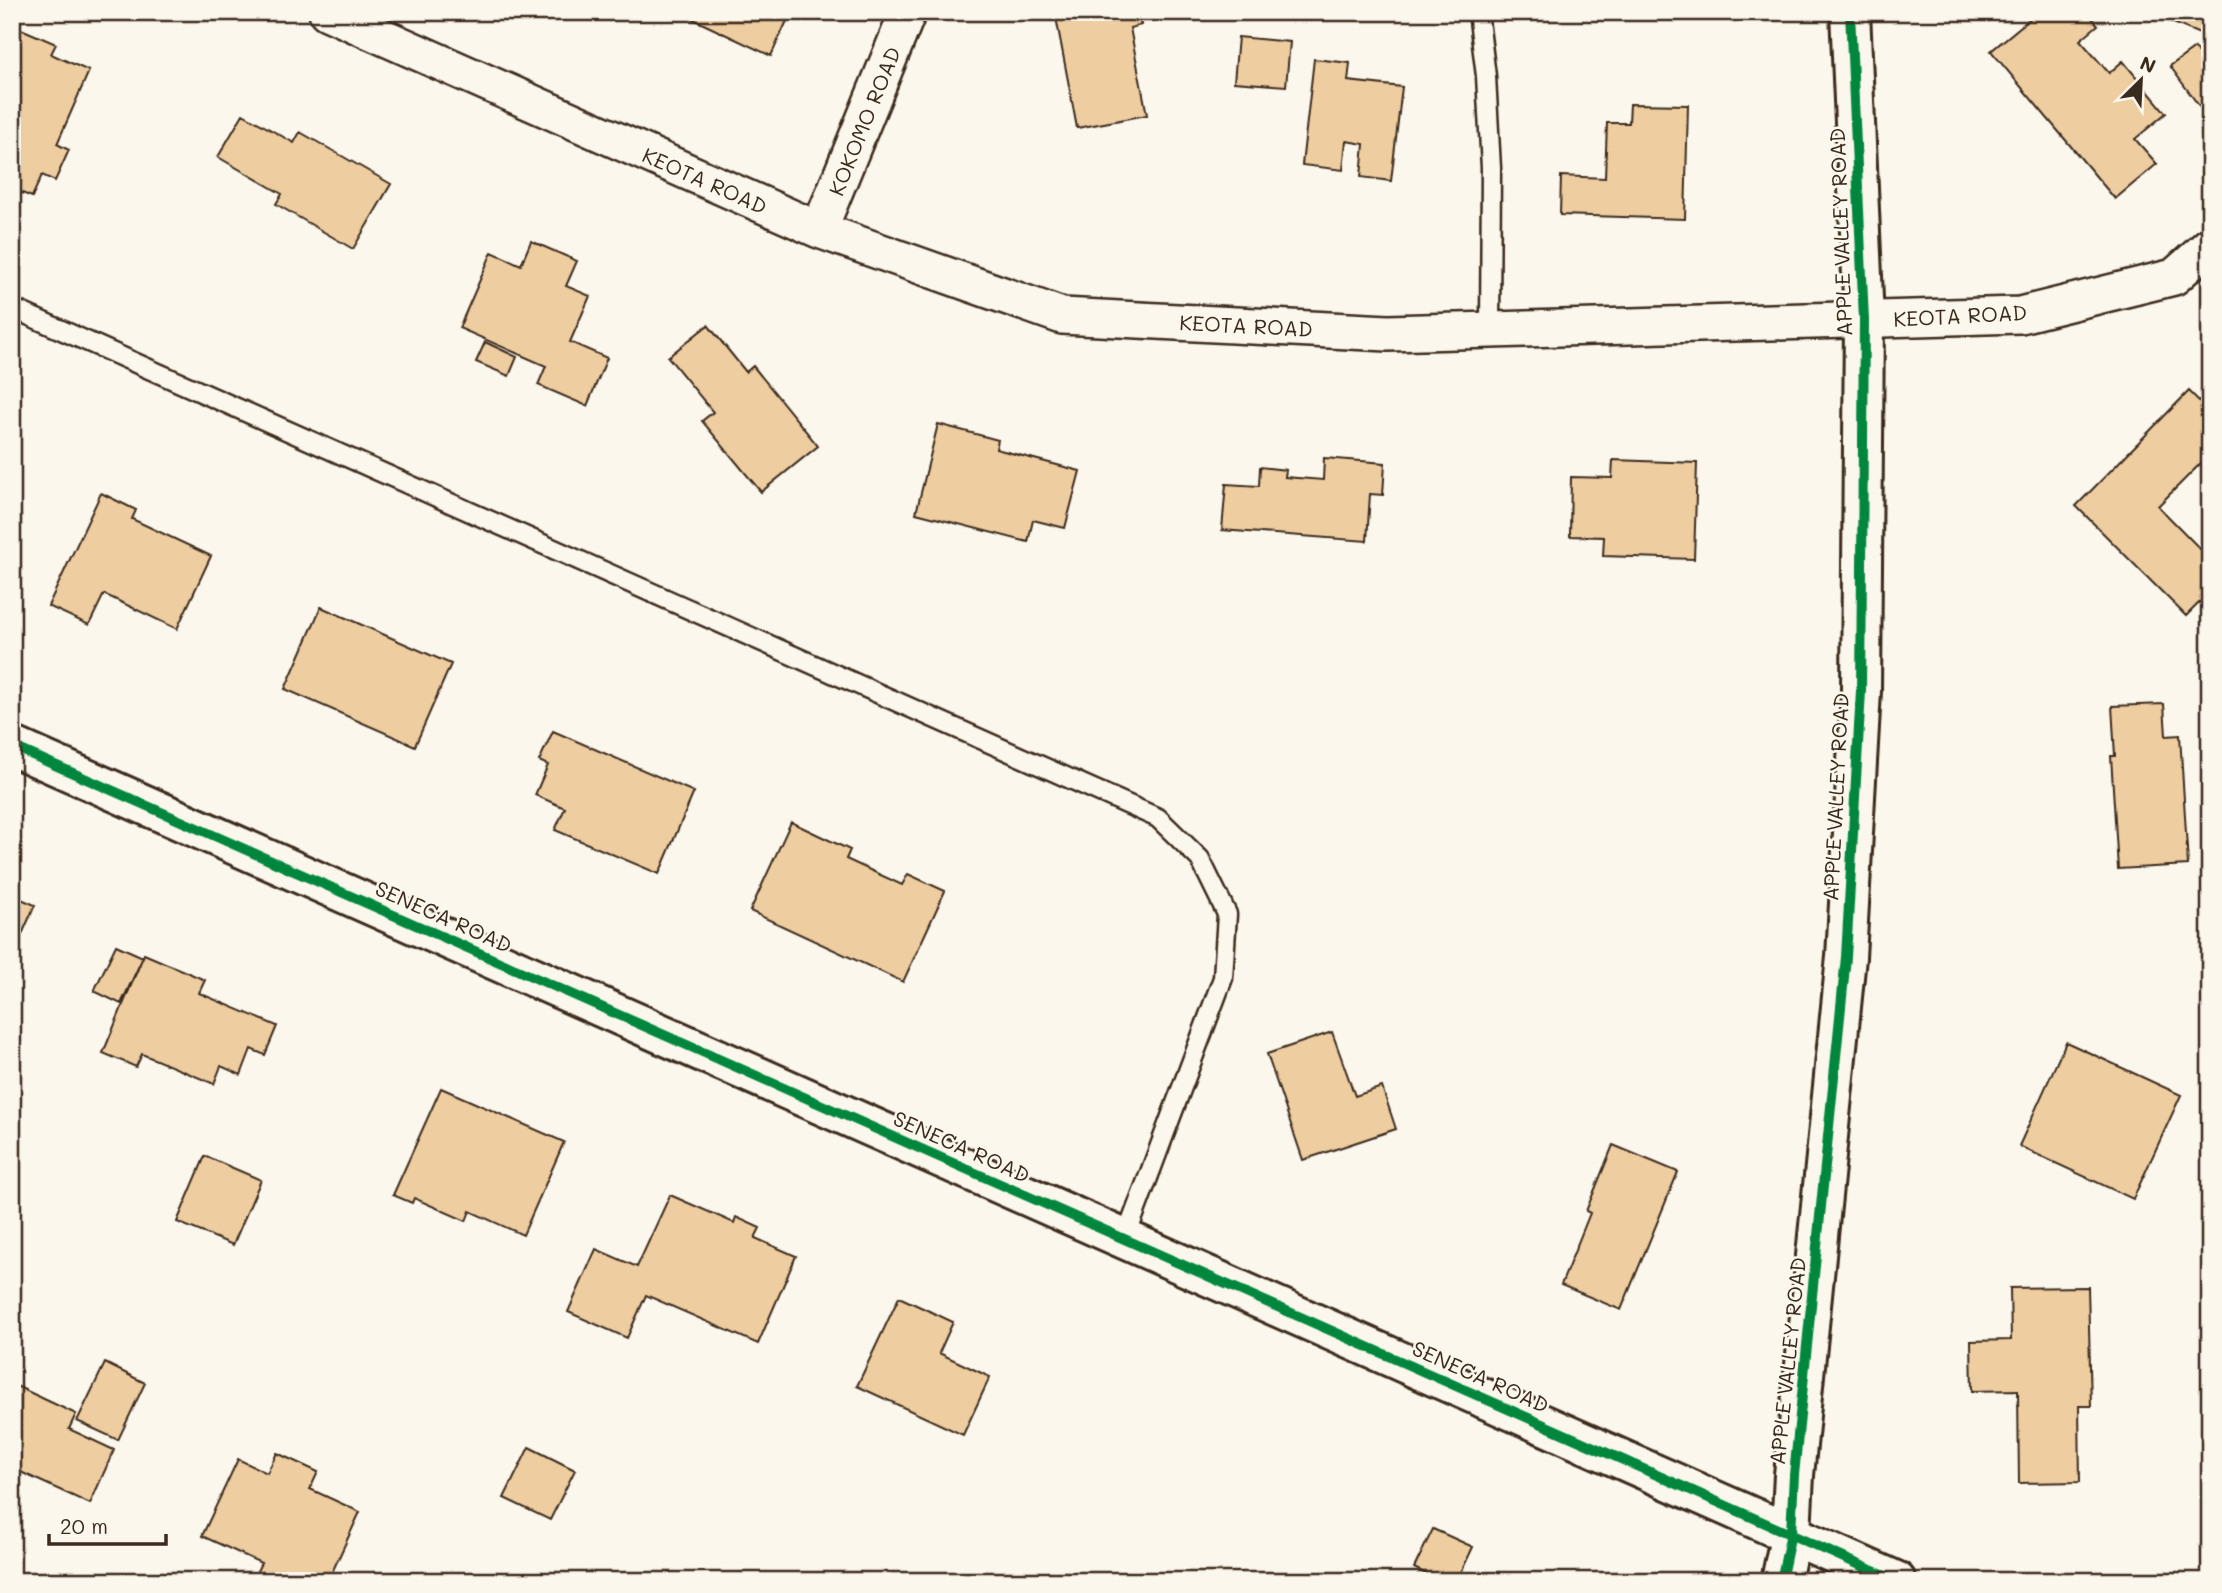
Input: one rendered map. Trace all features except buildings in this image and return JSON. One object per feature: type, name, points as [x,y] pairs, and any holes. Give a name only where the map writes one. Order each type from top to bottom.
[{"type":"street","name":"KEOTA ROAD","points":[[327,12],[819,230],[1062,316],[1388,332],[2020,315],[2174,276],[2210,245]]},
{"type":"street","name":"KOKOMO ROAD","points":[[819,230],[908,12]]},
{"type":"street","name":"APPLE VALLEY ROAD","points":[[1781,1581],[1791,1533],[1794,1475],[1846,944],[1861,691],[1864,320],[1850,12]]},
{"type":"street","name":"SENECA ROAD","points":[[12,746],[1896,1581]]},
{"type":"lane","points":[[1478,12],[1486,76],[1491,168],[1490,330]]},
{"type":"lane","points":[[12,308],[1158,818],[1200,859],[1227,914],[1223,978],[1125,1239]]},
{"type":"cycle path","points":[[1781,1581],[1791,1533],[1794,1475],[1846,957],[1861,691],[1864,320],[1850,12]]},
{"type":"cycle path","points":[[12,746],[1896,1581]]}]
